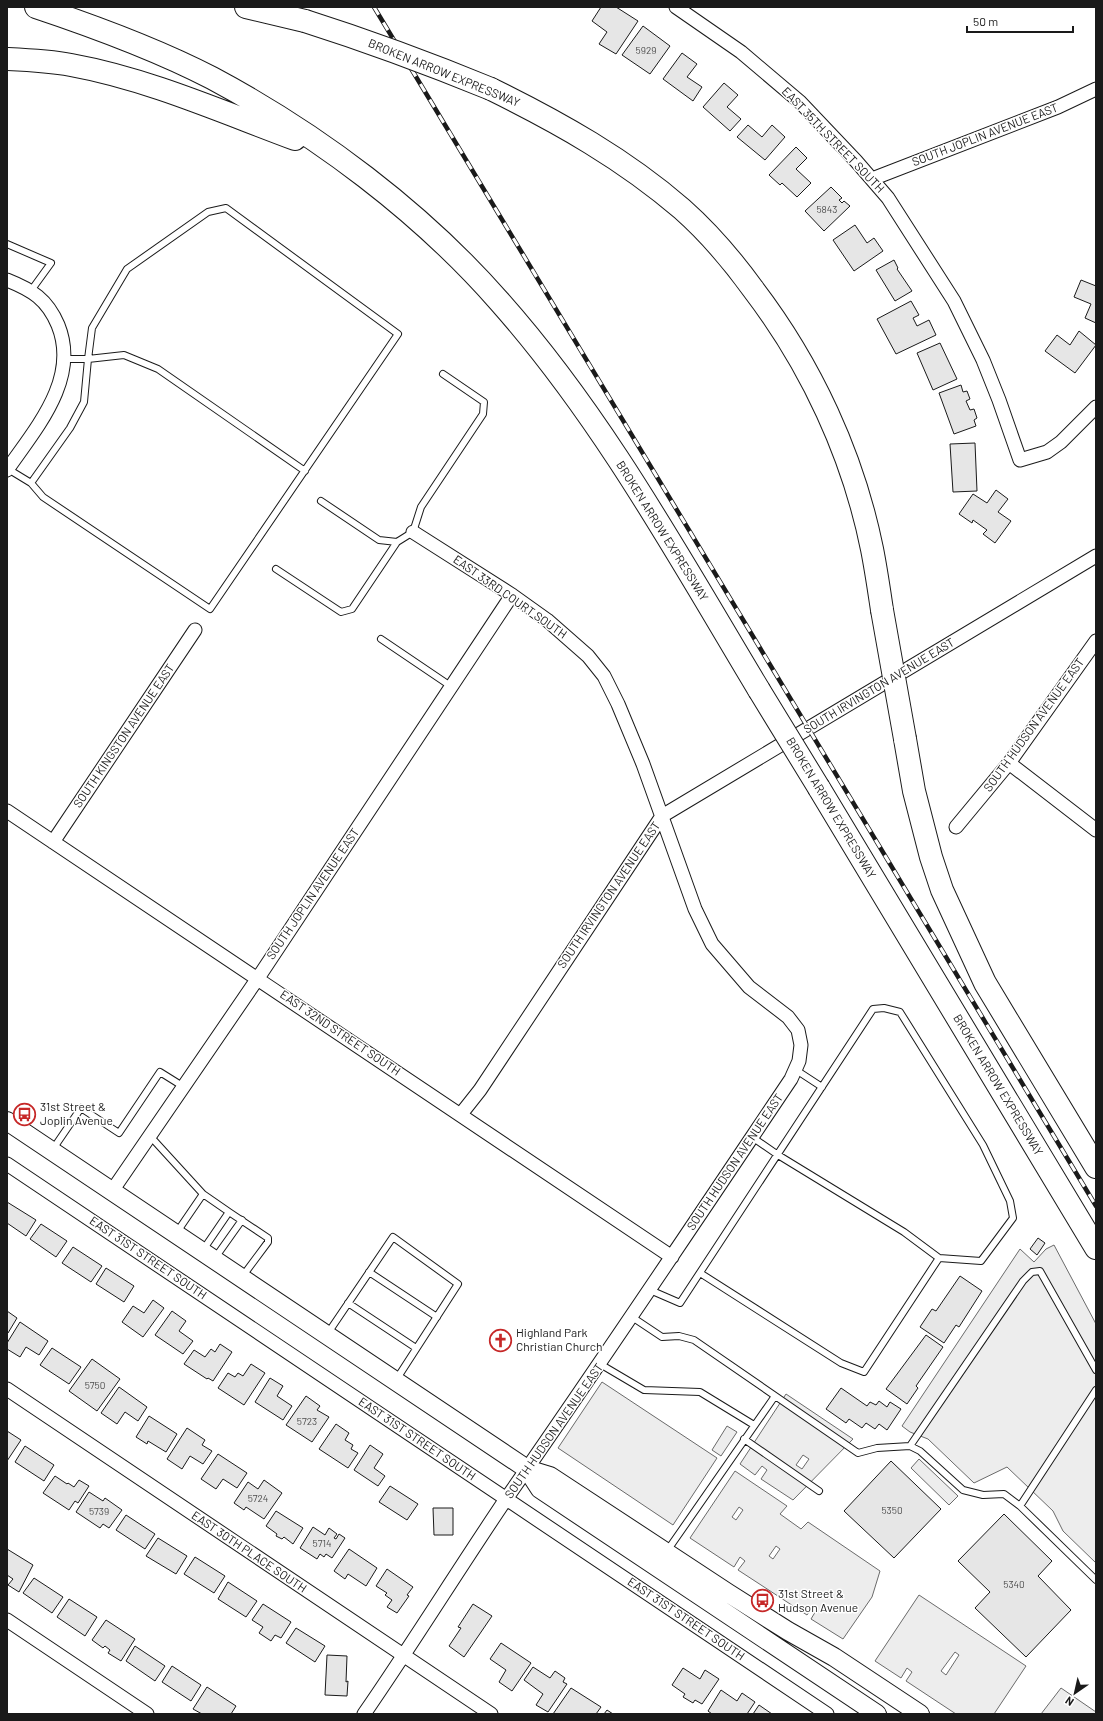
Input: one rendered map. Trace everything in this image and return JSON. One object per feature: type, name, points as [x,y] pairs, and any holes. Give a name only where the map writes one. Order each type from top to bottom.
[{"type":"highway","name":"BROKEN ARROW EXPRESSWAY","points":[[36,7],[88,24],[152,50],[212,78],[263,108],[334,153],[385,192],[421,222],[461,260],[500,301],[587,413],[633,481],[1096,1248]]},
{"type":"highway","name":"BROKEN ARROW EXPRESSWAY","points":[[246,7],[305,21],[364,40],[427,63],[491,89],[537,111],[582,137],[652,185],[683,210],[710,236],[735,264],[787,337],[809,375],[827,411],[860,502],[872,548],[914,791],[931,857],[942,890],[950,910],[986,982],[1096,1168]]},
{"type":"highway","points":[[7,59],[70,65],[143,83],[334,153]]},
{"type":"main road","points":[[7,1121],[527,1469],[550,1476],[666,1553],[788,1631],[834,1658],[920,1714]]},
{"type":"main road","points":[[527,1469],[540,1489],[877,1714]]},
{"type":"street","name":"EAST 35TH STREET SOUTH","points":[[676,7],[741,52],[772,77],[800,102],[872,179],[901,218],[954,301],[983,360],[1020,460],[1047,452],[1061,442],[1096,407]]},
{"type":"street","name":"SOUTH JOPLIN AVENUE EAST","points":[[872,179],[1058,107],[1096,89]]},
{"type":"street","points":[[7,280],[39,296],[53,314],[62,334],[65,359],[59,385],[44,416],[7,470]]},
{"type":"street","name":"EAST 33RD COURT SOUTH","points":[[413,532],[512,596],[571,639],[588,656],[604,676],[618,704],[643,764],[695,909],[712,944],[749,987],[788,1017],[798,1030],[801,1045]]},
{"type":"street","name":"SOUTH IRVINGTON AVENUE EAST","points":[[461,1114],[484,1083],[662,816],[1096,556]]},
{"type":"street","name":"SOUTH JOPLIN AVENUE EAST","points":[[112,1191],[258,978],[512,596]]},
{"type":"street","name":"SOUTH KINGSTON AVENUE EAST","points":[[53,842],[195,630]]},
{"type":"street","name":"SOUTH HUDSON AVENUE EAST","points":[[956,827],[1009,763],[1096,641]]},
{"type":"street","points":[[1009,763],[1096,830]]},
{"type":"street","name":"EAST 32ND STREET SOUTH","points":[[7,811],[461,1114],[672,1257]]},
{"type":"street","name":"SOUTH HUDSON AVENUE EAST","points":[[364,1714],[404,1656],[506,1499],[632,1317],[791,1079],[799,1061],[801,1045]]},
{"type":"street","name":"EAST 31ST STREET SOUTH","points":[[7,1164],[827,1714]]},
{"type":"street","name":"EAST 30TH PLACE SOUTH","points":[[7,1389],[491,1714]]},
{"type":"street","points":[[7,1620],[147,1714]]},
{"type":"lane","points":[[7,470],[31,483],[43,497],[210,609],[398,334],[226,208],[208,212],[127,269],[92,328],[84,402],[70,428],[31,483]]},
{"type":"lane","points":[[7,244],[51,264],[30,292]]},
{"type":"lane","points":[[65,359],[88,359],[124,355],[158,369],[305,472]]},
{"type":"lane","points":[[276,569],[341,612],[352,609],[397,542],[413,532],[421,507],[483,414],[484,402],[443,374]]},
{"type":"lane","points":[[321,501],[379,540],[397,542]]},
{"type":"lane","points":[[381,639],[452,687]]},
{"type":"lane","points":[[650,1290],[680,1303],[778,1155],[873,1009],[884,1008],[900,1012],[983,1145],[1010,1200],[1013,1218],[981,1261],[939,1258],[904,1232],[778,1155],[752,1137]]},
{"type":"lane","points":[[796,1070],[822,1087]]},
{"type":"lane","points":[[52,1151],[81,1108],[119,1133],[160,1072],[184,1087]]},
{"type":"lane","points":[[150,1136],[203,1194],[268,1238],[268,1242],[242,1278]]},
{"type":"lane","points":[[176,1234],[203,1194]]},
{"type":"lane","points":[[208,1256],[228,1212]]},
{"type":"lane","points":[[208,1256],[242,1220]]},
{"type":"lane","points":[[326,1335],[393,1237],[458,1284],[395,1381]]},
{"type":"lane","points":[[700,1273],[841,1363],[864,1372],[939,1258]]},
{"type":"lane","points":[[910,1446],[1023,1281],[1032,1272],[1040,1271],[1096,1370]]},
{"type":"lane","points":[[368,1272],[436,1317]]},
{"type":"lane","points":[[348,1303],[416,1348]]},
{"type":"lane","points":[[632,1317],[652,1332],[662,1337],[679,1336],[694,1340],[858,1453],[877,1448],[910,1446],[920,1451],[963,1490],[983,1495],[1004,1494],[1020,1506],[1096,1580]]},
{"type":"lane","points":[[600,1364],[644,1390],[700,1392],[707,1394],[754,1425]]},
{"type":"lane","points":[[1020,1506],[1096,1390]]},
{"type":"lane","points":[[666,1553],[775,1396]]},
{"type":"lane","points":[[744,1439],[819,1491]]},
{"type":"shaded area","points":[[1054,1245],[1096,1324],[1096,1563],[1063,1531],[1053,1511],[1007,1467],[974,1483],[928,1439],[910,1432],[902,1426],[1020,1249],[1034,1262],[1046,1249]]},
{"type":"shaded area","points":[[602,1382],[717,1458],[673,1525],[558,1448]]},
{"type":"shaded area","points":[[786,1394],[853,1439],[793,1500],[761,1479],[767,1470],[762,1466],[755,1475],[740,1464]],"holes":[[[803,1455],[809,1459],[802,1469],[796,1465]]]},
{"type":"shaded area","points":[[727,1426],[737,1432],[721,1456],[712,1450]]},
{"type":"shaded area","points":[[919,1459],[958,1496],[949,1505],[911,1468]]},
{"type":"shaded area","points":[[735,1471],[787,1506],[780,1514],[801,1529],[808,1522],[880,1571],[872,1597],[843,1639],[811,1619],[817,1609],[813,1606],[807,1615],[738,1570],[745,1561],[740,1557],[734,1567],[690,1538]],"holes":[[[739,1507],[743,1510],[736,1520],[732,1517]],[[776,1546],[780,1549],[773,1559],[769,1556]]]},
{"type":"shaded area","points":[[919,1595],[1026,1666],[994,1714],[956,1714],[906,1681],[912,1672],[907,1668],[901,1678],[875,1661]],"holes":[[[955,1652],[959,1655],[946,1675],[941,1671]]]},
{"type":"shaded area","points":[[1061,1688],[1096,1712],[1096,1714],[1041,1714]]},
{"type":"building","points":[[601,7],[616,7],[638,21],[616,54],[599,44],[607,32],[592,21]]},
{"type":"building","points":[[643,26],[670,46],[650,74],[622,55]]},
{"type":"building","points":[[682,53],[697,64],[687,77],[702,87],[693,101],[663,79]]},
{"type":"building","points":[[724,83],[738,95],[727,107],[741,119],[730,131],[703,107]]},
{"type":"building","points":[[748,125],[762,137],[772,125],[785,137],[765,160],[737,137]]},
{"type":"building","points":[[796,147],[807,158],[796,169],[811,183],[797,197],[782,183],[780,185],[769,175]]},
{"type":"building","points":[[831,187],[842,198],[839,200],[842,203],[844,201],[850,206],[824,231],[805,211]]},
{"type":"building","points":[[855,225],[867,243],[874,238],[883,251],[854,271],[833,240]]},
{"type":"building","points":[[894,260],[898,268],[897,269],[912,291],[895,301],[876,270]]},
{"type":"building","points":[[1081,280],[1096,286],[1096,323],[1085,318],[1091,304],[1074,297]]},
{"type":"building","points":[[911,301],[919,315],[913,318],[917,326],[929,320],[936,335],[896,354],[877,319]]},
{"type":"building","points":[[1079,331],[1096,345],[1075,373],[1045,351],[1057,335],[1070,345]]},
{"type":"building","points":[[940,343],[957,379],[933,390],[917,353]]},
{"type":"building","points":[[961,385],[963,392],[967,391],[970,399],[966,401],[970,410],[974,409],[977,418],[974,420],[976,426],[954,434],[939,393]]},
{"type":"building","points":[[975,443],[977,491],[953,492],[950,444]]},
{"type":"building","points":[[996,490],[1008,499],[998,512],[1011,521],[995,543],[983,534],[987,530],[973,520],[972,523],[959,514],[973,494],[987,503]]},
{"type":"building","points":[[7,1202],[36,1220],[26,1236],[7,1223]]},
{"type":"building","points":[[41,1224],[67,1241],[56,1257],[30,1239]]},
{"type":"building","points":[[1038,1238],[1045,1243],[1037,1255],[1030,1249]]},
{"type":"building","points":[[73,1247],[102,1266],[91,1282],[62,1263]]},
{"type":"building","points":[[106,1268],[134,1286],[124,1302],[96,1284]]},
{"type":"building","points":[[960,1276],[982,1291],[959,1327],[956,1325],[944,1343],[920,1327],[932,1309],[936,1311]]},
{"type":"building","points":[[153,1300],[164,1308],[143,1337],[122,1322],[133,1306],[144,1313]]},
{"type":"building","points":[[7,1311],[17,1318],[8,1333],[7,1332]]},
{"type":"building","points":[[172,1311],[186,1321],[179,1331],[193,1341],[183,1354],[155,1335]]},
{"type":"building","points":[[20,1322],[48,1341],[39,1355],[26,1347],[20,1357],[7,1349],[7,1343]]},
{"type":"building","points":[[926,1335],[943,1347],[916,1386],[918,1388],[907,1404],[886,1389]]},
{"type":"building","points":[[220,1344],[232,1352],[213,1381],[208,1378],[207,1379],[184,1364],[194,1350],[205,1357],[211,1349],[215,1352]]},
{"type":"building","points":[[52,1348],[81,1367],[69,1384],[40,1365]]},
{"type":"building","points":[[92,1359],[120,1379],[97,1411],[69,1391]]},
{"type":"building","points":[[251,1364],[265,1373],[244,1405],[218,1388],[228,1373],[235,1377],[238,1373],[243,1376]]},
{"type":"building","points":[[270,1378],[283,1386],[277,1396],[292,1406],[283,1420],[255,1402]]},
{"type":"building","points":[[119,1387],[147,1407],[138,1421],[125,1412],[117,1424],[101,1413]]},
{"type":"building","points":[[841,1388],[867,1406],[870,1402],[876,1405],[879,1401],[887,1407],[890,1402],[901,1409],[887,1430],[879,1424],[875,1429],[866,1423],[862,1428],[849,1419],[846,1423],[826,1409]]},
{"type":"building","points":[[306,1396],[320,1406],[317,1410],[329,1417],[312,1442],[286,1425]]},
{"type":"building","points":[[149,1416],[177,1434],[166,1452],[148,1441],[147,1444],[136,1437]]},
{"type":"building","points":[[336,1424],[349,1433],[345,1440],[353,1445],[351,1449],[358,1453],[348,1468],[319,1449]]},
{"type":"building","points":[[187,1428],[205,1440],[202,1445],[212,1451],[203,1464],[190,1456],[182,1469],[167,1459]]},
{"type":"building","points":[[7,1431],[21,1440],[7,1461]]},
{"type":"building","points":[[370,1445],[383,1454],[374,1468],[385,1476],[378,1486],[354,1470]]},
{"type":"building","points":[[25,1446],[54,1465],[44,1481],[15,1462]]},
{"type":"building","points":[[218,1454],[247,1473],[237,1488],[223,1479],[216,1489],[201,1479]]},
{"type":"building","points":[[891,1461],[941,1509],[894,1558],[844,1511]]},
{"type":"building","points":[[55,1476],[74,1487],[79,1480],[89,1486],[78,1503],[75,1501],[69,1510],[43,1493]]},
{"type":"building","points":[[264,1480],[282,1493],[264,1519],[246,1507],[244,1510],[234,1503],[248,1482],[258,1489]]},
{"type":"building","points":[[390,1486],[418,1504],[407,1520],[379,1502]]},
{"type":"building","points":[[89,1492],[103,1501],[105,1498],[122,1510],[109,1528],[103,1524],[100,1528],[76,1512]]},
{"type":"building","points":[[433,1508],[453,1508],[453,1535],[434,1535]]},
{"type":"building","points":[[276,1511],[303,1528],[293,1544],[284,1537],[282,1539],[276,1536],[277,1534],[266,1526]]},
{"type":"building","points":[[1004,1514],[1052,1561],[1038,1576],[1071,1610],[1026,1657],[975,1608],[990,1592],[958,1561]]},
{"type":"building","points":[[126,1515],[155,1534],[145,1549],[116,1530]]},
{"type":"building","points":[[313,1527],[325,1535],[329,1528],[337,1534],[334,1538],[336,1539],[339,1534],[345,1538],[332,1558],[326,1554],[324,1557],[320,1554],[317,1559],[300,1548]]},
{"type":"building","points":[[158,1538],[187,1556],[176,1574],[146,1556]]},
{"type":"building","points":[[7,1549],[33,1565],[19,1592],[8,1585],[13,1579],[7,1575]]},
{"type":"building","points":[[349,1549],[377,1568],[366,1586],[348,1574],[345,1579],[334,1571]]},
{"type":"building","points":[[195,1557],[225,1576],[214,1593],[184,1574]]},
{"type":"building","points":[[387,1569],[413,1587],[407,1595],[409,1596],[397,1613],[387,1607],[392,1600],[385,1595],[387,1593],[376,1586]]},
{"type":"building","points":[[34,1578],[63,1597],[52,1613],[23,1593]]},
{"type":"building","points":[[228,1582],[257,1601],[246,1617],[218,1599]]},
{"type":"building","points":[[69,1599],[97,1617],[85,1636],[57,1617]]},
{"type":"building","points":[[263,1604],[291,1622],[281,1638],[275,1635],[271,1641],[259,1633],[263,1627],[252,1620]]},
{"type":"building","points":[[473,1604],[492,1616],[464,1657],[449,1646],[461,1628],[458,1627]]},
{"type":"building","points":[[106,1620],[135,1639],[121,1661],[108,1653],[110,1650],[105,1646],[103,1648],[92,1640]]},
{"type":"building","points":[[296,1628],[325,1646],[315,1662],[286,1643]]},
{"type":"building","points":[[501,1643],[531,1663],[512,1691],[499,1682],[506,1670],[490,1659]]},
{"type":"building","points":[[135,1646],[165,1666],[155,1681],[126,1661]]},
{"type":"building","points":[[327,1655],[347,1656],[347,1696],[325,1695]]},
{"type":"building","points":[[172,1666],[201,1685],[191,1701],[162,1682]]},
{"type":"building","points":[[533,1667],[550,1678],[555,1671],[565,1678],[563,1682],[567,1684],[548,1712],[536,1705],[543,1694],[524,1680]]},
{"type":"building","points":[[683,1668],[700,1679],[705,1670],[719,1679],[702,1704],[695,1700],[693,1703],[683,1697],[685,1694],[672,1685]]},
{"type":"building","points":[[207,1687],[236,1706],[231,1714],[202,1714],[193,1709]]},
{"type":"building","points":[[571,1688],[601,1707],[596,1714],[553,1714]]},
{"type":"building","points":[[721,1690],[737,1701],[742,1693],[755,1702],[747,1714],[712,1714],[708,1711]]},
{"type":"building","points":[[759,1705],[772,1714],[753,1714]]},
{"type":"building","points":[[607,1710],[613,1714],[604,1714]]},
{"type":"railway","points":[[374,7],[1096,1206]]},
{"type":"place","name":"31st Street & Joplin Avenue","points":[[25,1114]]},
{"type":"place","name":"Highland Park Christian Church","points":[[500,1340]]},
{"type":"place","name":"31st Street & Hudson Avenue","points":[[763,1601]]}]
